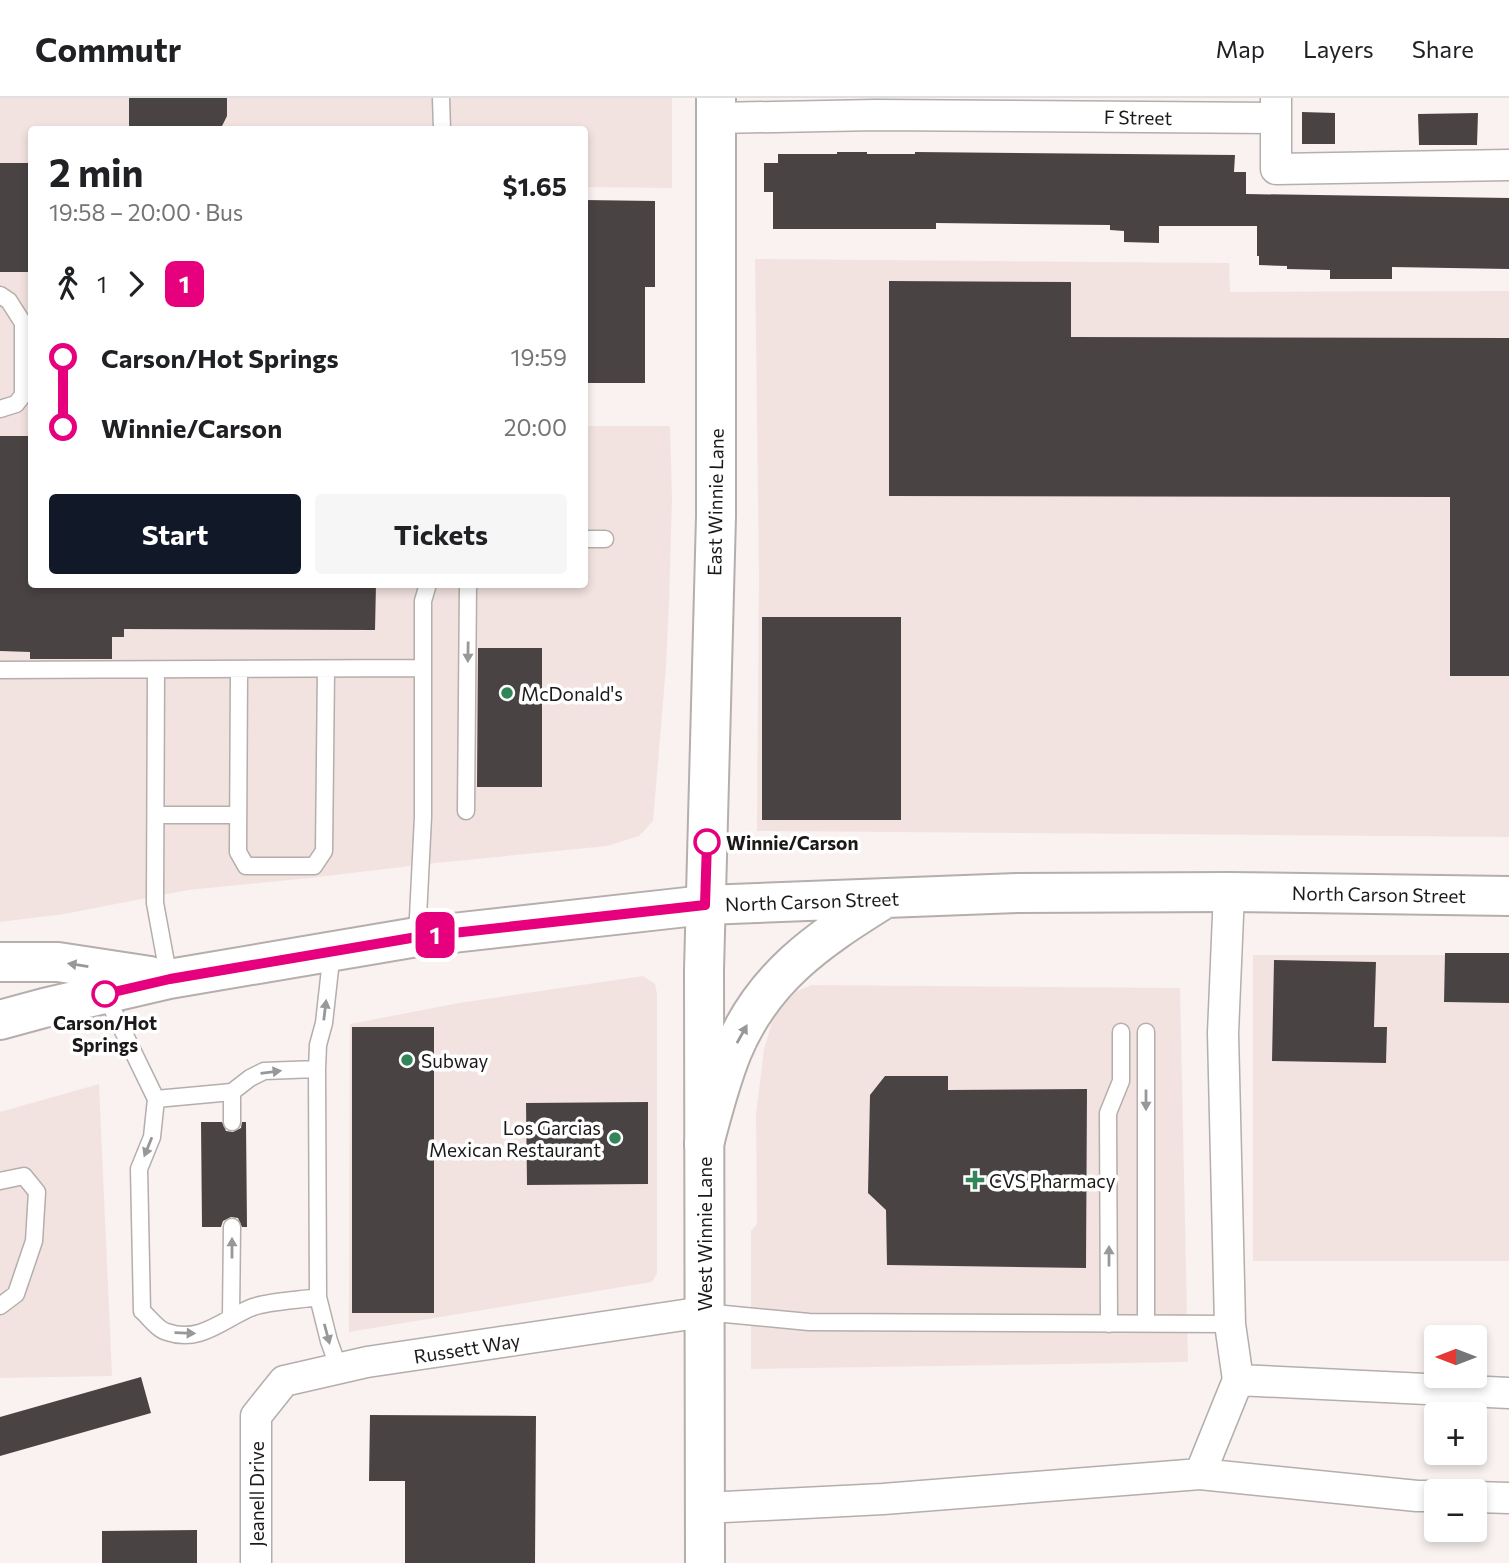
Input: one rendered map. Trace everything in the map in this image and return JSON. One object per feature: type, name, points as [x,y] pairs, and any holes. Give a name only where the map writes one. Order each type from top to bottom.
[{"type":"main road","name":"East Winnie Lane","points":[[705,905],[716,516],[716,108]]},
{"type":"main road","name":"North Carson Street","points":[[0,1020],[170,979],[417,937],[705,905],[1017,893],[1229,892],[1509,896]]},
{"type":"main road","points":[[704,1144],[732,1052],[769,989],[802,955],[827,935],[886,898]]},
{"type":"main road","name":"West Winnie Lane","points":[[705,905],[705,1563]]},
{"type":"main road","points":[[0,962],[58,962],[170,979]]},
{"type":"street","name":"F Street","points":[[716,108],[876,115],[1276,108],[1276,169],[1509,166]]},
{"type":"street","points":[[1200,1474],[1238,1380],[1230,1324],[1223,1033],[1229,892]]},
{"type":"street","name":"Russett Way","points":[[256,1426],[256,1416],[284,1381],[367,1362],[704,1312]]},
{"type":"street","points":[[1238,1380],[1509,1393]]},
{"type":"street","name":"Jeanell Drive","points":[[256,1426],[256,1563]]},
{"type":"street","points":[[705,1508],[883,1499],[1200,1474],[1424,1496]]},
{"type":"street","points":[[1487,1497],[1509,1497]]},
{"type":"lane","points":[[442,98],[442,126]]},
{"type":"lane","points":[[0,295],[9,301],[23,323],[23,395],[16,404],[1,409]]},
{"type":"lane","points":[[588,539],[604,539]]},
{"type":"lane","points":[[417,937],[423,817],[423,601],[427,588]]},
{"type":"lane","points":[[466,811],[469,588]]},
{"type":"lane","points":[[0,670],[422,668]]},
{"type":"lane","points":[[239,670],[238,852],[246,866],[314,866],[324,851],[326,669]]},
{"type":"lane","points":[[156,670],[155,903],[170,979]]},
{"type":"lane","points":[[156,815],[238,815]]},
{"type":"lane","points":[[332,951],[317,1069],[318,1297],[339,1369]]},
{"type":"lane","points":[[105,994],[156,1099],[152,1137],[139,1169],[142,1311],[165,1332],[192,1335],[215,1328],[231,1317],[256,1306],[318,1297]]},
{"type":"lane","points":[[1109,1324],[1108,1113],[1121,1081],[1121,1032]]},
{"type":"lane","points":[[1146,1032],[1146,1324]]},
{"type":"lane","points":[[156,1099],[232,1093],[250,1078],[264,1071],[317,1069]]},
{"type":"lane","points":[[232,1093],[232,1122]]},
{"type":"lane","points":[[0,1181],[24,1176],[37,1192],[34,1241],[16,1294],[0,1306]]},
{"type":"lane","points":[[231,1317],[232,1227]]},
{"type":"lane","points":[[704,1312],[809,1322],[1230,1324]]},
{"type":"shaded area","points":[[0,98],[672,98],[672,188],[588,187],[588,126],[28,126],[28,588],[588,588],[588,426],[670,426],[672,497],[669,602],[653,821],[639,836],[607,846],[188,890],[64,914],[0,922]]},
{"type":"shaded area","points":[[755,259],[1229,263],[1230,292],[1509,291],[1509,837],[757,831],[759,578]]},
{"type":"shaded area","points":[[1253,955],[1509,955],[1509,1261],[1253,1261]]},
{"type":"shaded area","points":[[643,976],[655,984],[657,994],[657,1273],[652,1282],[349,1332],[350,1024],[459,1003]]},
{"type":"shaded area","points":[[812,985],[1180,988],[1188,1362],[751,1369],[751,1231],[757,1224],[756,1114],[764,1049],[773,1019],[797,991]]},
{"type":"shaded area","points":[[99,1084],[112,1376],[0,1378],[0,1112]]},
{"type":"building","points":[[129,98],[227,98],[227,116],[222,126],[129,126]]},
{"type":"building","points":[[1302,112],[1335,113],[1335,144],[1302,144]]},
{"type":"building","points":[[1478,113],[1477,145],[1419,145],[1418,114]]},
{"type":"building","points":[[837,152],[1235,155],[1234,172],[1246,172],[1246,194],[1509,198],[1509,269],[1392,267],[1392,279],[1330,279],[1330,270],[1259,265],[1257,226],[1159,226],[1159,243],[1124,242],[1124,231],[1110,230],[1110,225],[936,223],[936,229],[773,229],[773,192],[764,192],[764,163],[778,163],[778,154]]},
{"type":"building","points":[[0,163],[28,163],[28,272],[0,272]]},
{"type":"building","points":[[588,200],[655,201],[655,287],[645,287],[645,383],[588,383]]},
{"type":"building","points":[[889,281],[1071,282],[1071,337],[1509,338],[1509,676],[1450,676],[1450,497],[889,496]]},
{"type":"building","points":[[0,436],[28,436],[28,588],[376,588],[375,630],[124,629],[124,637],[112,637],[112,659],[30,659],[30,652],[0,651]]},
{"type":"building","points":[[762,617],[901,617],[901,820],[762,820]]},
{"type":"building","name":"McDonald's","points":[[478,648],[542,648],[542,787],[477,787]]},
{"type":"building","points":[[1445,953],[1509,953],[1509,1003],[1444,1002]]},
{"type":"building","points":[[1274,960],[1376,962],[1374,1027],[1387,1027],[1386,1063],[1272,1061]]},
{"type":"building","points":[[352,1027],[434,1027],[434,1313],[352,1313]]},
{"type":"building","name":"CVS Pharmacy","points":[[885,1076],[948,1076],[948,1090],[1087,1089],[1086,1268],[887,1265],[886,1210],[868,1193],[870,1095]]},
{"type":"building","points":[[648,1102],[648,1184],[527,1185],[526,1103]]},
{"type":"building","points":[[201,1122],[222,1122],[226,1131],[233,1132],[241,1128],[242,1122],[246,1122],[247,1227],[242,1227],[238,1218],[231,1217],[223,1221],[221,1227],[202,1227]]},
{"type":"building","points":[[141,1377],[151,1413],[0,1456],[0,1417]]},
{"type":"building","points":[[370,1415],[536,1416],[535,1563],[405,1563],[405,1481],[369,1481]]},
{"type":"building","points":[[197,1530],[197,1563],[102,1563],[102,1531]]},
{"type":"bus line","name":"1","points":[[105,994],[170,979],[417,937],[705,905],[707,842]]},
{"type":"place","name":"McDonald's","points":[[507,693]]},
{"type":"place","name":"Winnie/Carson","points":[[707,842]]},
{"type":"place","name":"Carson/Hot Springs","points":[[105,994]]},
{"type":"place","name":"Subway","points":[[407,1060]]},
{"type":"place","name":"Los Garcias Mexican Restaurant","points":[[615,1138]]},
{"type":"place","name":"CVS Pharmacy","points":[[975,1180]]}]
